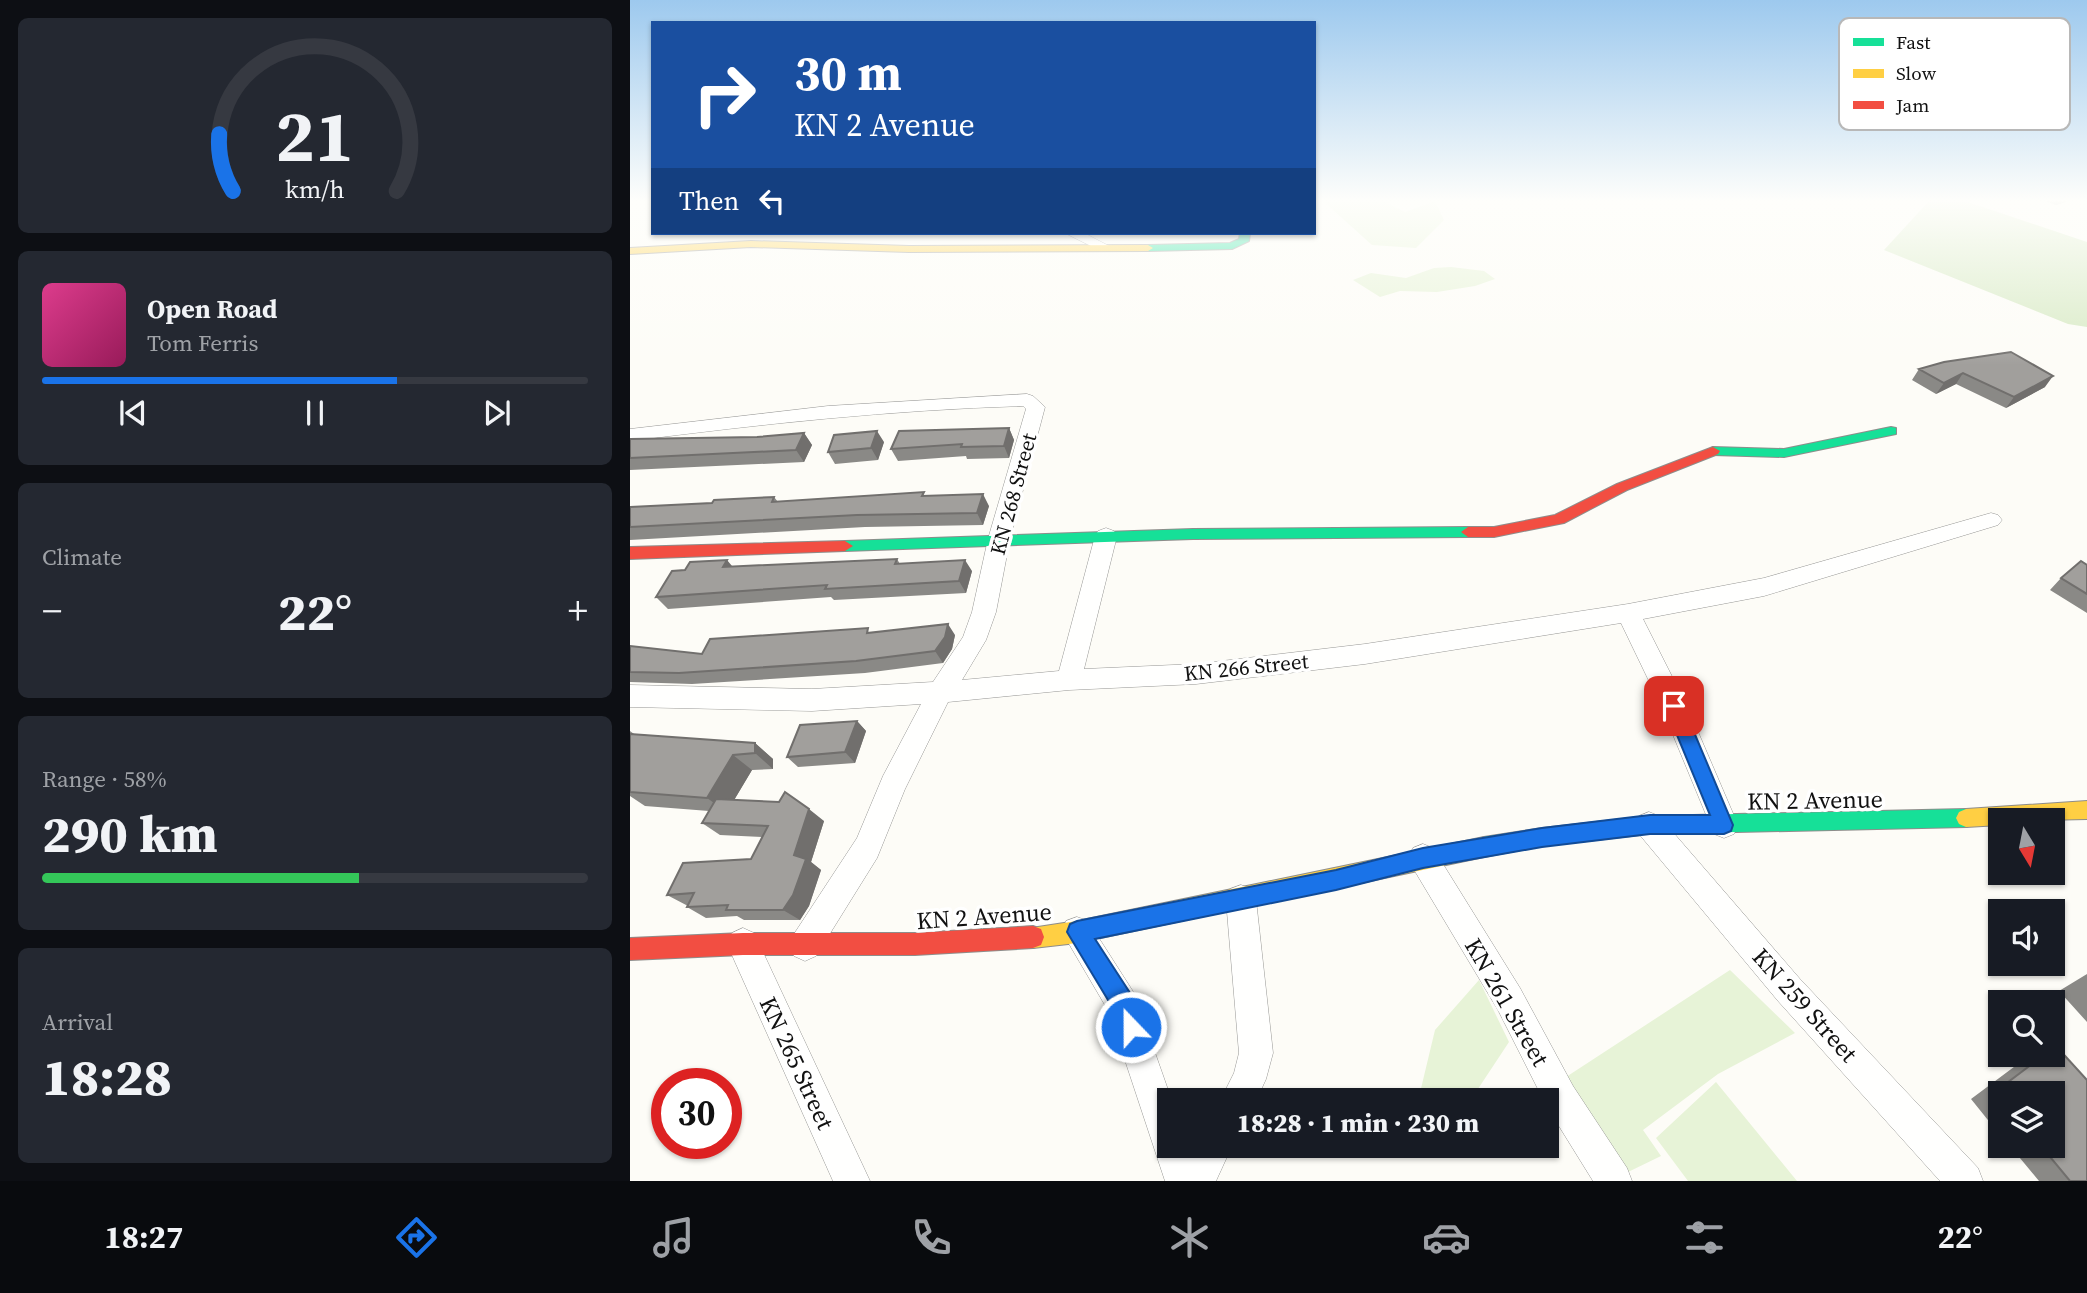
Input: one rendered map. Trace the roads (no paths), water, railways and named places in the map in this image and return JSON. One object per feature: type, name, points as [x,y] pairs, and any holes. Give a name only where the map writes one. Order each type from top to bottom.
[{"type":"main road","points":[[630,553],[1106,536],[1494,532],[1559,519],[1622,487],[1710,451],[1784,453],[1891,432]]},
{"type":"main road","name":"KN 2 Avenue","points":[[630,949],[743,944],[805,946],[1007,940],[1077,932],[1336,880],[1423,858],[1542,837],[1650,825],[1922,821],[2087,810]]},
{"type":"street","name":"KN 268 Street","points":[[630,435],[732,422],[970,401],[1027,400],[1036,407],[999,539],[984,612],[974,640],[941,691],[893,785],[867,848],[805,946]]},
{"type":"street","name":"KN 266 Street","points":[[630,696],[813,700],[1069,680],[1196,674],[1365,654],[1628,613],[1764,587],[1991,520]]},
{"type":"street","points":[[1069,680],[1106,536]]},
{"type":"street","points":[[1628,613],[1674,706],[1724,825]]},
{"type":"street","name":"KN 259 Street","points":[[1650,825],[1789,990],[1965,1181]]},
{"type":"street","name":"KN 261 Street","points":[[1423,858],[1509,999],[1561,1098],[1614,1181]]},
{"type":"street","points":[[1241,900],[1256,1053],[1244,1088]]},
{"type":"street","points":[[1077,932],[1124,1004],[1157,1104]]},
{"type":"street","name":"KN 265 Street","points":[[743,944],[852,1181]]},
{"type":"street","points":[[1175,1158],[1183,1181]]},
{"type":"street","points":[[1197,1181],[1208,1158]]}]
